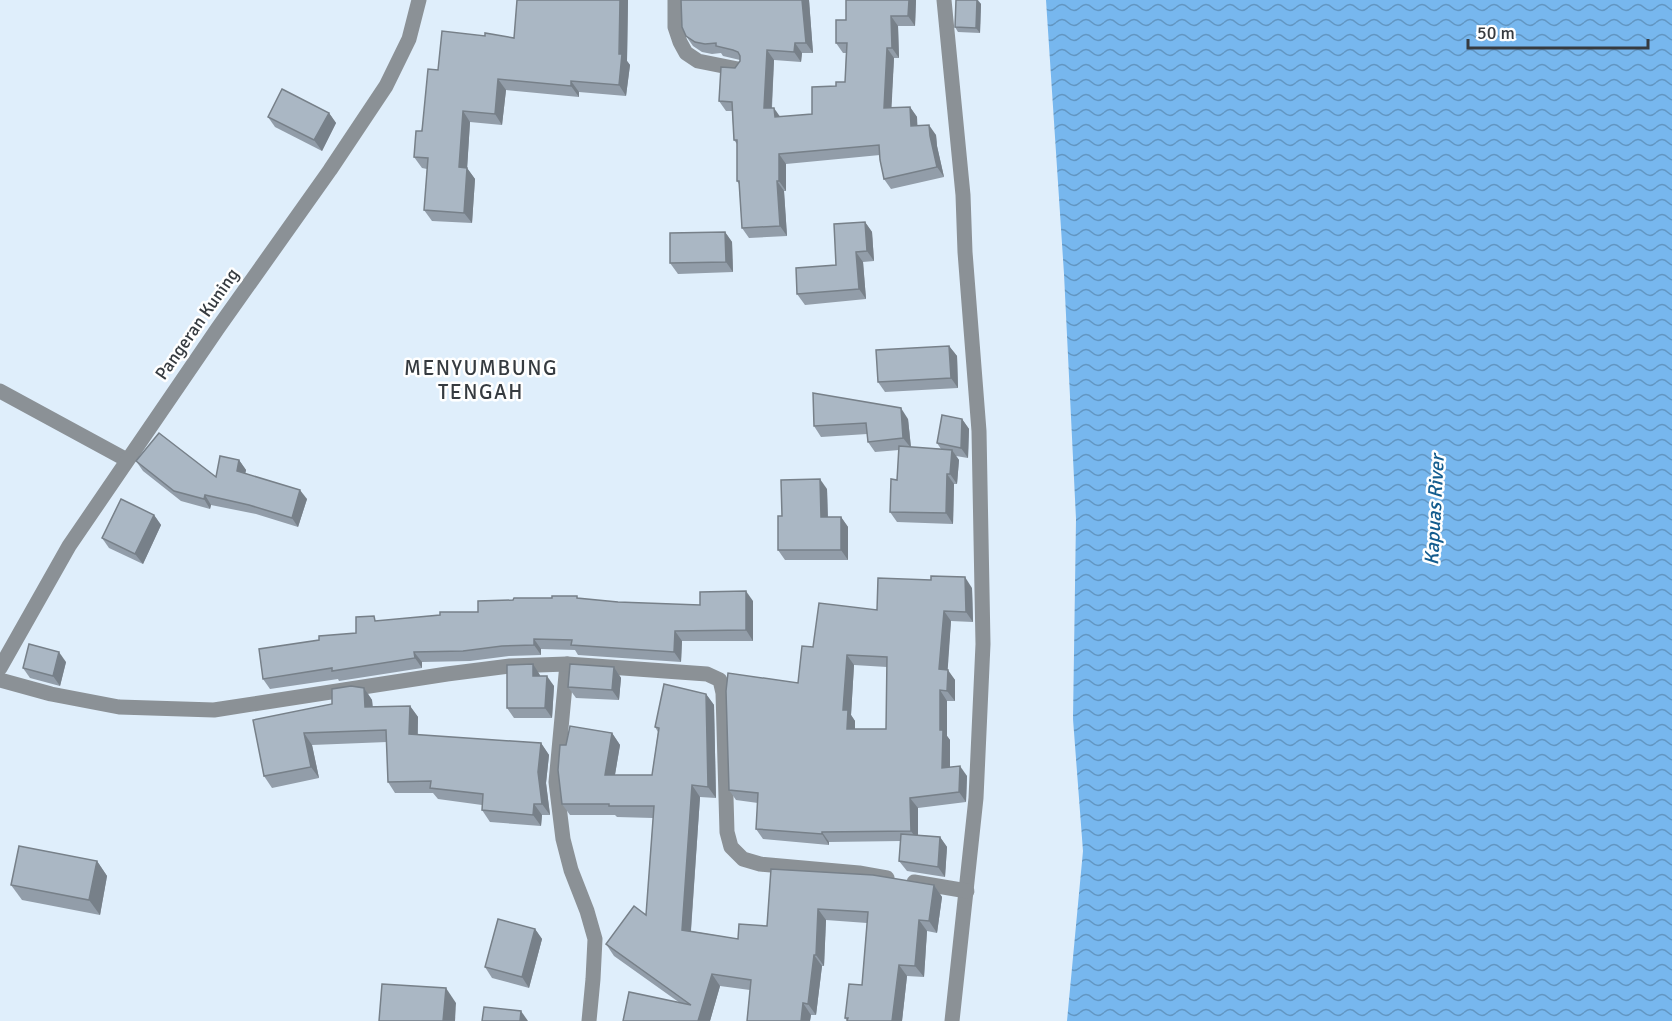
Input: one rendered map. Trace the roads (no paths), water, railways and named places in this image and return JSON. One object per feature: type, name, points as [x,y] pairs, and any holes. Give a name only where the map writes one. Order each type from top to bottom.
[{"type":"street","name":"Pangeran Kuning","points":[[0,668],[69,546],[386,86],[409,39],[419,0]]},
{"type":"street","points":[[675,0],[675,27],[686,53],[698,61],[738,69]]},
{"type":"street","points":[[944,0],[963,195],[965,252],[979,431],[982,644],[976,798],[952,1021]]},
{"type":"street","points":[[0,391],[127,460]]},
{"type":"street","points":[[0,680],[51,694],[119,707],[214,710],[510,666],[567,664],[707,674],[720,681],[723,693],[727,831],[731,847],[743,859],[760,864],[859,873],[967,891]]},
{"type":"street","points":[[567,664],[556,782],[563,839],[571,870],[595,939],[589,1021]]},
{"type":"water","name":"Kapuas River","points":[[1046,0],[1672,0],[1672,1021],[1067,1021],[1083,851],[1073,719],[1076,519],[1064,274]]},
{"type":"district","name":"MENYUMBUNG TENGAH","points":[[481,380]]}]
